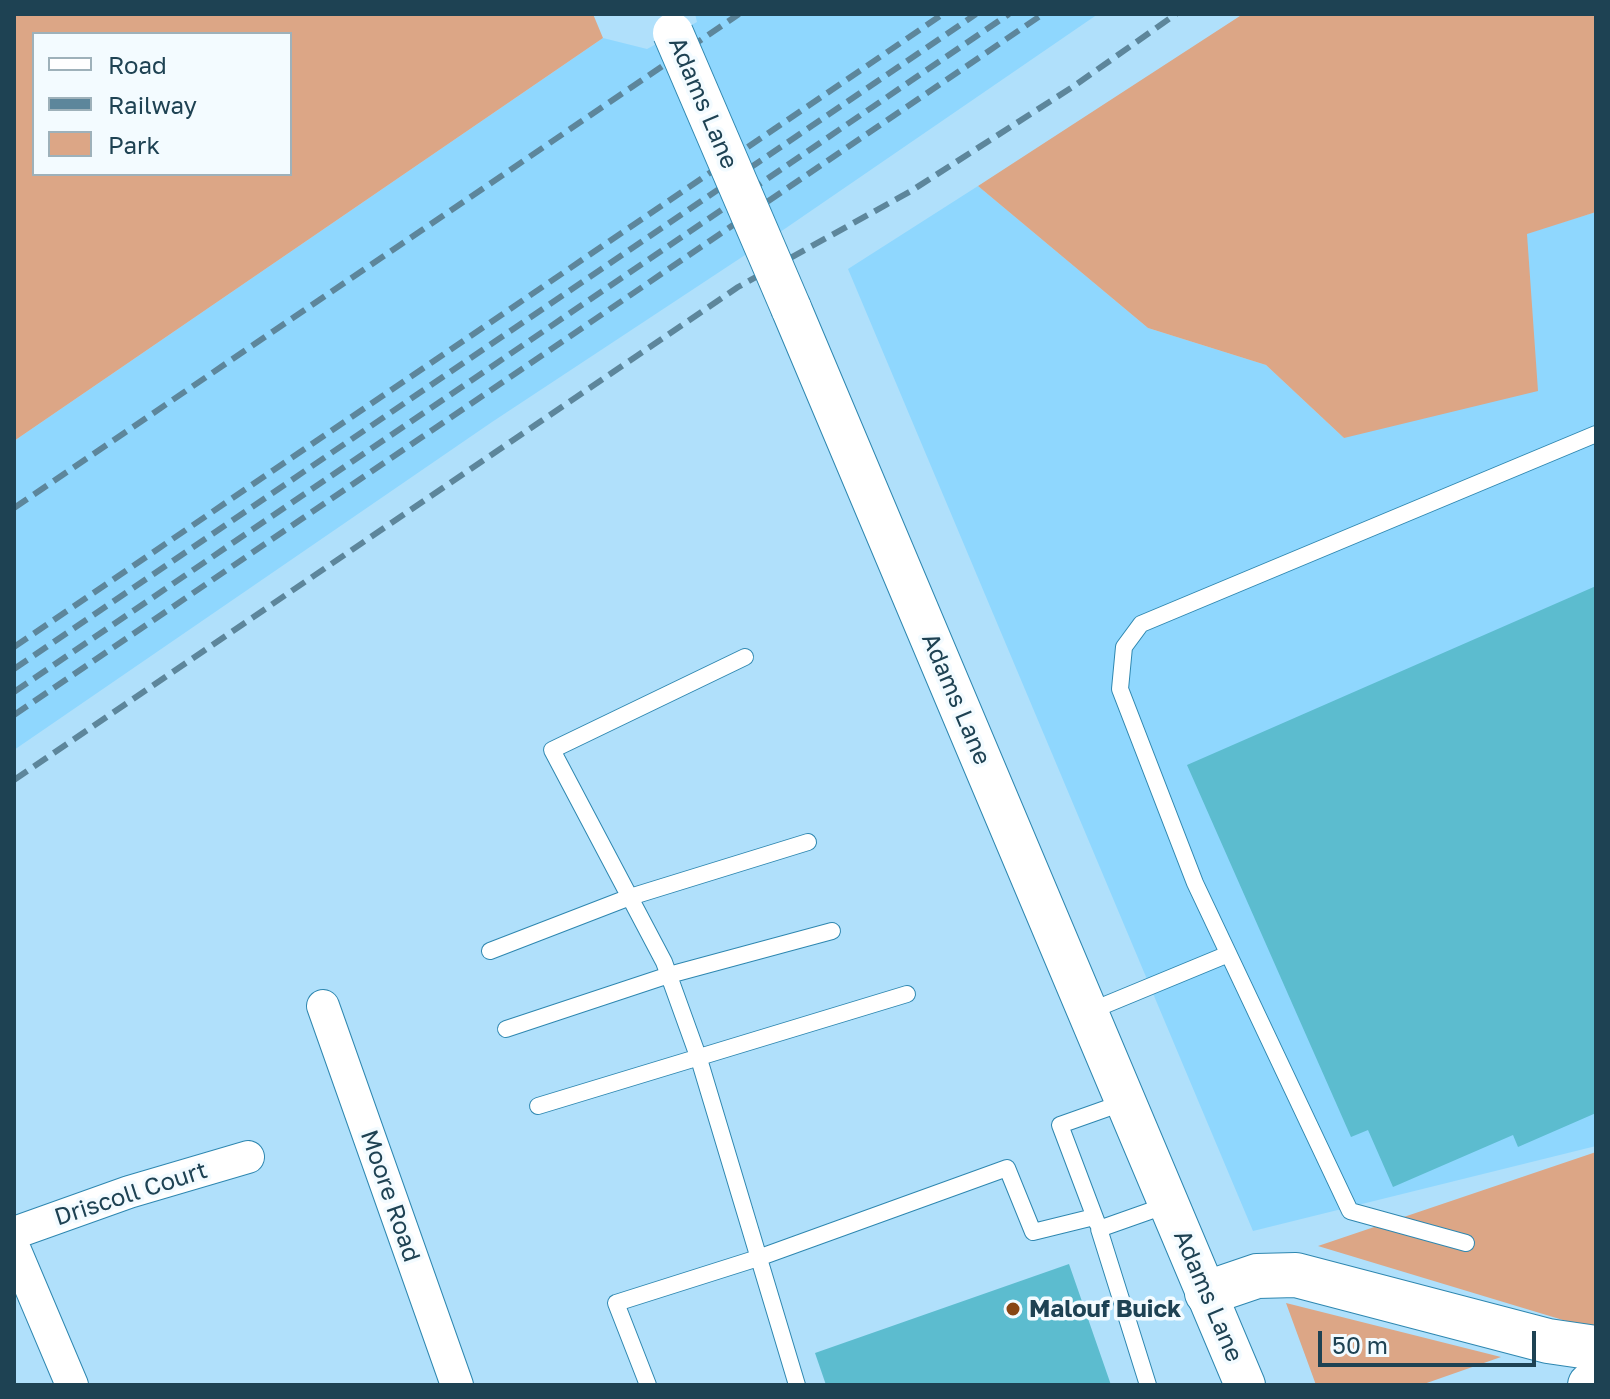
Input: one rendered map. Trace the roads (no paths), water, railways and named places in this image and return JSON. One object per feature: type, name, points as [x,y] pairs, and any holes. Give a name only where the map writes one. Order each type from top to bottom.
[{"type":"highway","points":[[1207,1293],[1257,1276],[1296,1275],[1548,1341],[1596,1348]]},
{"type":"highway","points":[[1590,1385],[1596,1383]]},
{"type":"street","name":"Adams Lane","points":[[669,23],[1245,1385]]},
{"type":"street","name":"Moore Road","points":[[323,1006],[457,1385]]},
{"type":"street","name":"Driscoll Court","points":[[14,1233],[129,1192],[248,1157]]},
{"type":"street","points":[[14,1248],[72,1385]]},
{"type":"lane","points":[[1466,1243],[1350,1211],[1226,955],[1120,689],[1124,647],[1141,624],[1596,434]]},
{"type":"lane","points":[[745,657],[552,750],[669,975],[699,1059],[797,1385]]},
{"type":"lane","points":[[490,951],[630,897],[808,842]]},
{"type":"lane","points":[[506,1029],[669,975],[832,931]]},
{"type":"lane","points":[[1088,1012],[1226,955]]},
{"type":"lane","points":[[538,1106],[907,994]]},
{"type":"lane","points":[[1126,1102],[1060,1125],[1096,1223],[1148,1385]]},
{"type":"lane","points":[[648,1385],[616,1303],[758,1258],[1007,1168],[1033,1232],[1096,1223],[1169,1204]]},
{"type":"railway","points":[[14,508],[739,14]]},
{"type":"railway","points":[[14,647],[943,14]]},
{"type":"railway","points":[[14,669],[976,14]]},
{"type":"railway","points":[[14,692],[1009,14]]},
{"type":"railway","points":[[14,715],[1043,14]]},
{"type":"railway","points":[[14,780],[738,287],[911,191],[1074,86],[1176,14]]},
{"type":"place","name":"Malouf Buick","points":[[1013,1309]]}]
